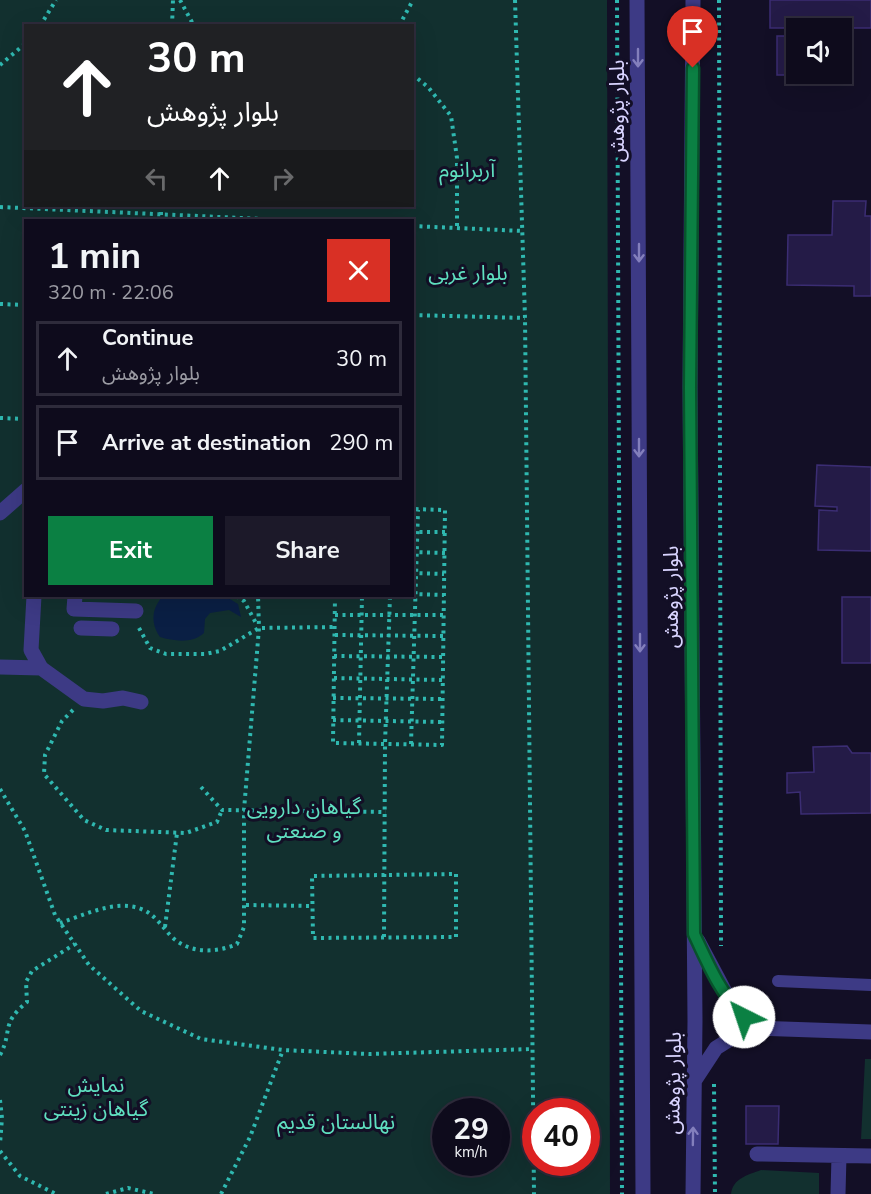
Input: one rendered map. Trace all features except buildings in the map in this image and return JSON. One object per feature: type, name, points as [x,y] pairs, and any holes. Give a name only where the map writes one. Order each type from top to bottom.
[{"type":"street","name":"بلوار پژوهش","points":[[637,0],[643,1194]]},
{"type":"street","name":"بلوار پژوهش","points":[[693,0],[690,400],[694,934],[693,1194]]},
{"type":"street","points":[[0,513],[24,492]]},
{"type":"street","points":[[34,597],[31,650],[41,668],[84,699],[103,701],[123,698],[141,702]]},
{"type":"street","points":[[75,597],[75,609],[136,611]]},
{"type":"street","points":[[97,610],[89,629],[112,629]]},
{"type":"street","points":[[0,668],[41,668]]},
{"type":"street","points":[[694,934],[707,963],[731,1003],[758,1028]]},
{"type":"street","points":[[694,1080],[716,1048],[732,1038],[758,1028],[871,1032]]},
{"type":"street","points":[[757,1154],[871,1156]]},
{"type":"street","points":[[838,1194],[839,1156]]},
{"type":"lane","points":[[778,981],[871,985]]},
{"type":"path","points":[[41,24],[56,0]]},
{"type":"path","points":[[172,24],[173,0]]},
{"type":"path","points":[[180,0],[193,24]]},
{"type":"path","points":[[400,24],[412,0]]},
{"type":"path","points":[[515,0],[525,318],[534,1194]]},
{"type":"path","points":[[617,0],[622,1194]]},
{"type":"path","points":[[719,0],[721,950]]},
{"type":"path","points":[[0,65],[24,45]]},
{"type":"path","points":[[414,76],[428,87],[451,116],[456,158],[457,228]]},
{"type":"path","points":[[0,207],[261,219]]},
{"type":"path","points":[[161,207],[161,215]]},
{"type":"path","points":[[414,226],[523,231]]},
{"type":"path","points":[[0,304],[24,305]]},
{"type":"path","points":[[414,315],[525,318]]},
{"type":"path","points":[[0,418],[24,419]]},
{"type":"path","points":[[335,597],[333,743],[442,745],[446,510],[414,509]]},
{"type":"path","points":[[411,744],[415,532],[418,510]]},
{"type":"path","points":[[415,532],[445,532]]},
{"type":"path","points":[[415,552],[445,553]]},
{"type":"path","points":[[414,573],[444,574]]},
{"type":"path","points":[[414,594],[444,595]]},
{"type":"path","points":[[238,597],[244,601],[259,628]]},
{"type":"path","points":[[60,923],[113,906],[141,908],[161,922],[173,938],[200,951],[223,950],[237,944],[244,927],[246,905],[244,810],[259,628],[258,597]]},
{"type":"path","points":[[359,743],[362,597]]},
{"type":"path","points":[[384,937],[385,744],[390,597]]},
{"type":"path","points":[[136,611],[137,622],[150,648],[166,654],[190,656],[220,651],[259,628],[335,627]]},
{"type":"path","points":[[335,615],[444,615]]},
{"type":"path","points":[[334,635],[443,636]]},
{"type":"path","points":[[334,656],[443,657]]},
{"type":"path","points":[[334,678],[442,680]]},
{"type":"path","points":[[333,698],[442,699]]},
{"type":"path","points":[[84,699],[62,721],[45,755],[44,774],[84,820],[106,830],[177,833],[203,829],[217,822],[222,810]]},
{"type":"path","points":[[333,720],[442,722]]},
{"type":"path","points":[[201,788],[222,810],[386,812]]},
{"type":"path","points":[[0,789],[25,831],[55,915],[60,923],[89,965],[141,1011],[201,1039],[283,1050],[369,1054],[533,1049]]},
{"type":"path","points":[[165,928],[177,833]]},
{"type":"path","points":[[456,874],[456,937],[313,938],[312,906],[312,876],[456,874]]},
{"type":"path","points":[[246,905],[312,906]]},
{"type":"path","points":[[0,1055],[8,1020],[27,1002],[26,982],[32,971],[75,944]]},
{"type":"path","points":[[221,1194],[250,1137],[283,1050]]},
{"type":"path","points":[[714,1082],[715,1194]]},
{"type":"path","points":[[0,1100],[2,1118],[0,1144]]},
{"type":"path","points":[[0,1151],[20,1176],[56,1194]]},
{"type":"path","points":[[106,1194],[128,1188],[154,1194]]},
{"type":"green space","points":[[0,0],[607,0],[610,1194],[0,1194]]},
{"type":"green space","points":[[865,1059],[871,1059],[871,1139],[861,1139]]},
{"type":"green space","points":[[761,1170],[819,1173],[819,1194],[731,1194],[738,1181]]},
{"type":"water","points":[[162,597],[227,597],[238,604],[241,617],[229,610],[210,613],[205,619],[204,633],[194,639],[171,640],[160,637],[157,631],[154,621],[156,605]]},
{"type":"route","points":[[693,68],[690,388],[694,934],[720,987],[744,1017]]},
{"type":"park label","name":"آربرانوم","points":[[467,170]]},
{"type":"park label","name":"بلوار غربی","points":[[468,273]]},
{"type":"park label","name":"گیاهان دارویی و صنعتی","points":[[304,819]]},
{"type":"park label","name":"نمایش گیاهان زینتی","points":[[96,1097]]},
{"type":"park label","name":"نهالستان قدیم","points":[[336,1122]]}]
